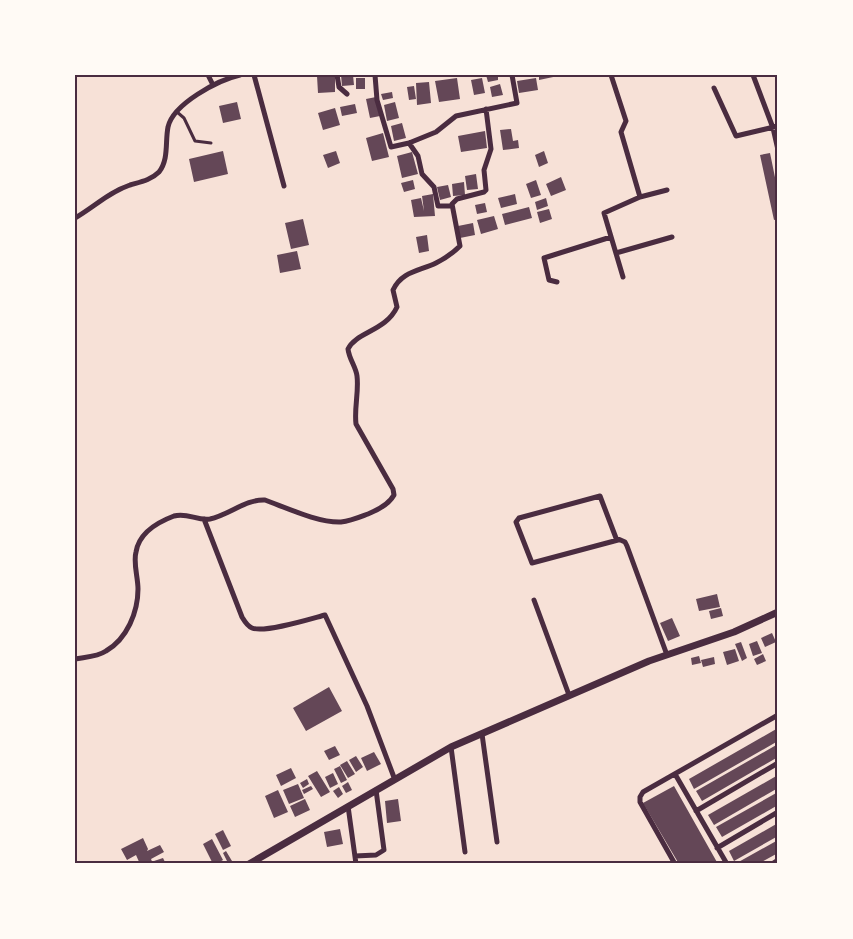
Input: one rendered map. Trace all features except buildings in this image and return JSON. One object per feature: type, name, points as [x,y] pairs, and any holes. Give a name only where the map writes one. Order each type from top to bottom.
[{"type":"street","points":[[208,75],[213,86]]},
{"type":"street","points":[[75,218],[118,189],[145,181],[156,175],[165,160],[167,130],[176,111],[213,86],[240,75]]},
{"type":"street","points":[[254,75],[284,186]]},
{"type":"street","points":[[337,75],[339,87],[347,94]]},
{"type":"street","points":[[375,75],[377,100],[390,145],[393,147],[436,132],[456,116],[517,104],[512,75]]},
{"type":"street","points":[[611,75],[626,121],[621,132],[640,197]]},
{"type":"street","points":[[753,75],[776,127],[778,150]]},
{"type":"street","points":[[714,88],[736,136],[776,127]]},
{"type":"street","points":[[75,660],[106,651],[121,638],[130,624],[137,605],[136,552],[146,533],[154,525],[186,514],[210,519],[246,506],[255,500],[265,500],[322,519],[339,522],[371,513],[392,499],[393,489],[356,424],[357,372],[348,349],[355,341],[392,318],[397,307],[393,290],[402,278],[409,272],[435,264],[459,247],[453,201],[486,190],[484,170],[491,149],[486,109]]},
{"type":"street","points":[[409,143],[418,156],[422,174],[434,187],[438,206],[452,206]]},
{"type":"street","points":[[623,277],[604,213],[640,197],[667,190]]},
{"type":"street","points":[[557,282],[549,280],[543,258],[611,237]]},
{"type":"street","points":[[616,254],[672,237]]},
{"type":"street","points":[[618,540],[600,496],[519,518],[516,522],[532,563],[618,540],[625,542],[667,655]]},
{"type":"street","points":[[204,519],[239,610],[249,627],[268,628],[325,615],[367,706],[395,780]]},
{"type":"street","points":[[534,600],[569,695]]},
{"type":"street","points":[[249,864],[451,747],[569,695],[667,655],[734,632],[778,612]]},
{"type":"street","points":[[675,864],[640,802],[640,797],[644,792],[778,715]]},
{"type":"street","points":[[482,734],[497,842]]},
{"type":"street","points":[[451,747],[465,852]]},
{"type":"street","points":[[696,811],[778,763]]},
{"type":"street","points":[[675,774],[727,864]]},
{"type":"street","points":[[356,856],[376,855],[384,850],[376,790]]},
{"type":"street","points":[[348,806],[356,864]]},
{"type":"street","points":[[717,848],[778,812]]},
{"type":"street","points":[[772,864],[778,860]]},
{"type":"lane","points":[[176,111],[184,118],[195,141],[211,143]]}]
